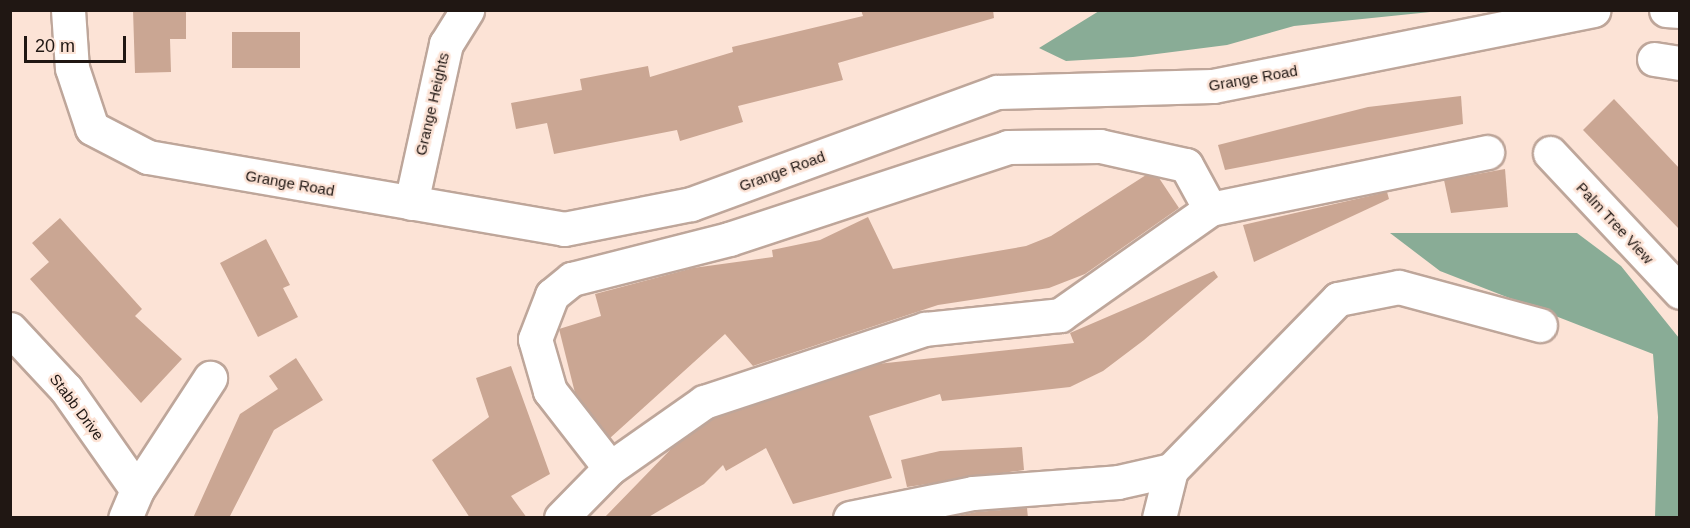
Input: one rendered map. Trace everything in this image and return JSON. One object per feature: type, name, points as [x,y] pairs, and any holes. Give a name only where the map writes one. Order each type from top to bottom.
[{"type":"street","name":"Grange Road","points":[[68,10],[72,68],[92,128],[148,156],[564,230],[691,204],[997,92],[1214,86],[1593,10]]},
{"type":"street","name":"Grange Heights","points":[[411,203],[446,44],[467,10]]},
{"type":"street","points":[[1666,10],[1680,11]]},
{"type":"street","points":[[610,468],[550,391],[536,339],[552,295],[572,279],[729,239],[1008,147],[1100,146],[1186,165],[1210,208]]},
{"type":"street","points":[[561,518],[610,468],[704,402],[834,357],[925,329],[1060,315],[1210,208],[1487,152]]},
{"type":"street","name":"Palm Tree View","points":[[1550,153],[1680,292]]},
{"type":"street","points":[[1159,518],[1171,470],[1338,299],[1399,287],[1540,325]]},
{"type":"street","name":"Stabb Drive","points":[[10,329],[66,388],[131,504],[210,378]]},
{"type":"street","points":[[850,518],[973,493],[1118,482],[1171,470]]},
{"type":"green space","points":[[1099,11],[1440,11],[1294,26],[1227,45],[1133,57],[1066,61],[1039,48]]},
{"type":"green space","points":[[1390,233],[1577,233],[1621,266],[1679,338],[1679,517],[1655,517],[1658,417],[1653,354],[1440,271]]},
{"type":"building","points":[[133,10],[186,10],[186,39],[170,39],[171,72],[135,73]]},
{"type":"building","points":[[861,10],[993,10],[994,18],[838,63],[843,80],[738,106],[743,122],[680,141],[677,130],[554,154],[547,123],[516,129],[511,103],[582,90],[580,79],[648,66],[650,77],[733,52],[732,47],[863,16]]},
{"type":"building","points":[[232,32],[300,32],[300,68],[232,68]]},
{"type":"building","points":[[1461,96],[1463,124],[1225,170],[1218,145],[1368,107]]},
{"type":"building","points":[[1614,99],[1680,169],[1680,230],[1583,130]]},
{"type":"building","points":[[1505,169],[1508,207],[1451,213],[1444,180]]},
{"type":"building","points":[[1146,175],[1159,178],[1179,208],[1085,274],[1049,288],[938,305],[753,366],[725,334],[610,438],[575,393],[559,329],[601,316],[595,294],[693,268],[773,257],[772,250],[820,240],[868,217],[893,269],[1026,246],[1051,236]]},
{"type":"building","points":[[1387,192],[1389,199],[1254,262],[1243,225]]},
{"type":"building","points":[[60,218],[142,309],[135,316],[182,359],[141,403],[30,279],[49,262],[32,243]]},
{"type":"building","points":[[266,239],[290,285],[283,288],[298,317],[258,337],[220,263]]},
{"type":"building","points":[[1214,271],[1218,277],[1144,340],[1103,371],[1070,387],[942,401],[940,394],[869,416],[892,478],[793,504],[766,448],[726,471],[723,465],[704,484],[647,518],[604,518],[674,446],[713,419],[877,364],[1074,343],[1070,333]]},
{"type":"building","points":[[296,358],[323,400],[274,430],[229,518],[193,518],[240,414],[278,389],[269,376]]},
{"type":"building","points":[[511,366],[550,474],[511,496],[527,518],[470,518],[432,460],[489,417],[476,378]]},
{"type":"building","points":[[1022,447],[1024,470],[907,487],[901,460],[940,451]]},
{"type":"building","points":[[1027,508],[1028,518],[947,518],[976,512]]}]
